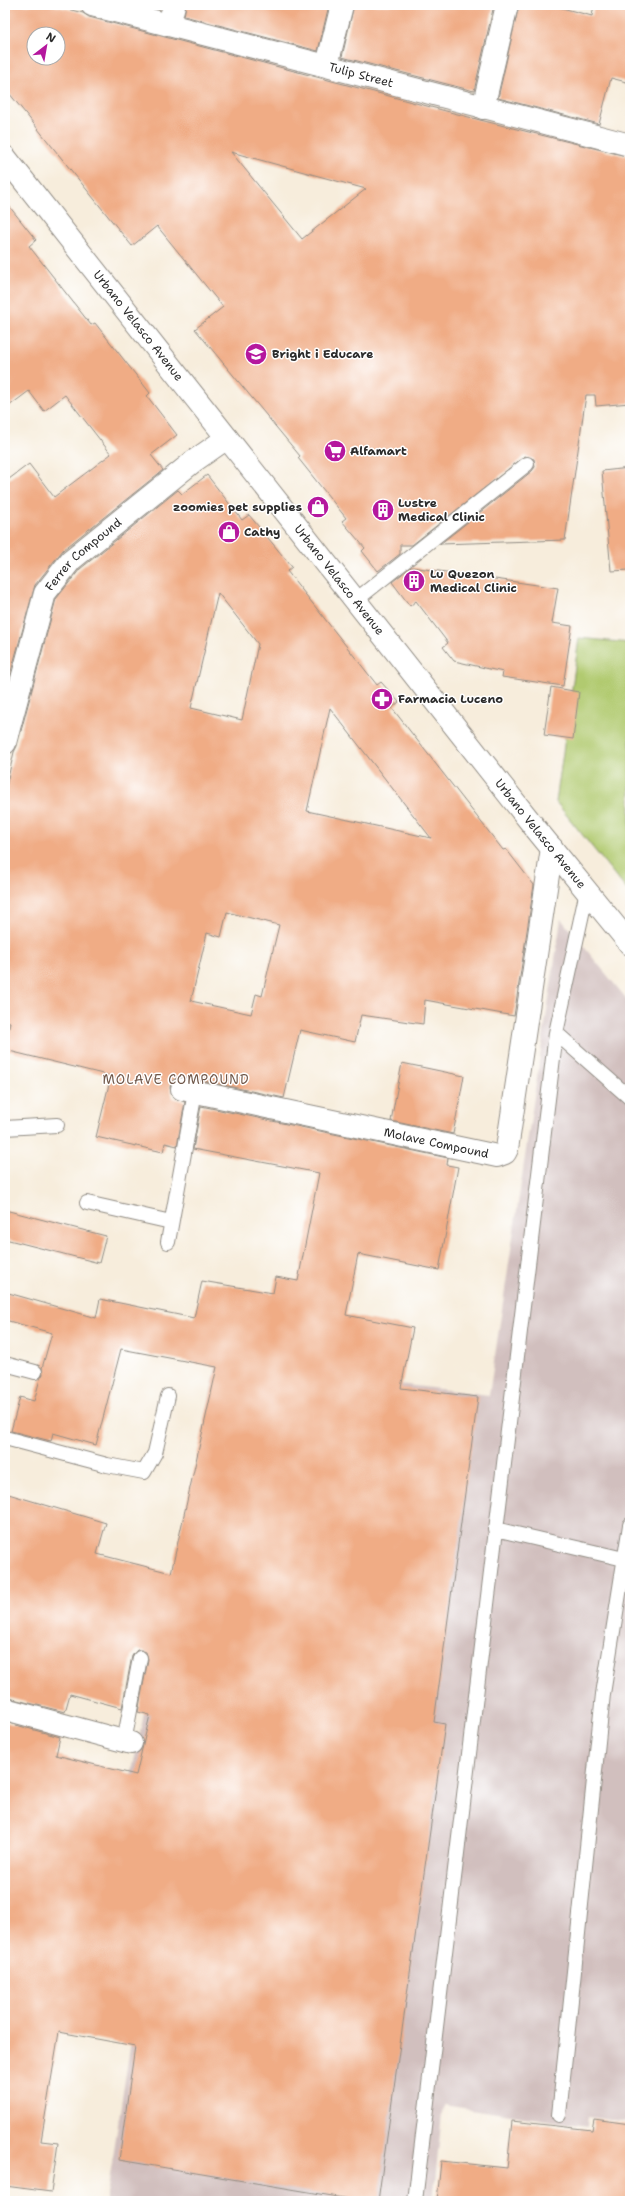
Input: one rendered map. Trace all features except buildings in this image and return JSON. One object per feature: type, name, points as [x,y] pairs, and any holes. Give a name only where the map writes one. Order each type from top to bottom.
[{"type":"street","name":"Tulip Street","points":[[92,5],[172,15],[328,65],[483,108],[630,145]]},
{"type":"street","points":[[328,65],[342,5]]},
{"type":"street","points":[[483,108],[507,5]]},
{"type":"street","name":"Urbano Velasco Avenue","points":[[8,167],[227,438],[552,848],[630,944]]},
{"type":"street","name":"Ferrer Compound","points":[[5,743],[12,689],[45,593],[71,560],[194,461],[227,438]]},
{"type":"street","name":"Molave Compound","points":[[188,1090],[497,1156],[505,1153],[507,1148],[552,848]]},
{"type":"street","points":[[5,1710],[127,1743]]},
{"type":"lane","points":[[356,600],[527,464]]},
{"type":"lane","points":[[415,2201],[556,1033],[587,891]]},
{"type":"lane","points":[[556,1033],[630,1098]]},
{"type":"lane","points":[[168,1242],[188,1090]]},
{"type":"lane","points":[[5,1128],[57,1125]]},
{"type":"lane","points":[[87,1203],[171,1222]]},
{"type":"lane","points":[[5,1364],[35,1372]]},
{"type":"lane","points":[[5,1438],[107,1465],[144,1472],[155,1453],[168,1396]]},
{"type":"lane","points":[[559,2115],[603,1694],[630,1525]]},
{"type":"lane","points":[[495,1529],[624,1559]]},
{"type":"lane","points":[[127,1743],[140,1658]]},
{"type":"shaded area","points":[[561,919],[630,1003],[630,2122],[588,2117],[587,2126],[443,2105],[433,2201],[106,2201],[161,1850],[119,1834],[217,1362],[489,1395]]},
{"type":"green space","points":[[579,638],[630,643],[630,894],[556,802]]},
{"type":"place","name":"Bright i Educare","points":[[256,354]]},
{"type":"place","name":"Alfamart","points":[[335,451]]},
{"type":"place","name":"zoomies pet supplies","points":[[318,507]]},
{"type":"place","name":"Lustre Medical Clinic","points":[[383,510]]},
{"type":"place","name":"Cathy","points":[[229,532]]},
{"type":"place","name":"Lu Quezon Medical Clinic","points":[[414,581]]},
{"type":"place","name":"Farmacia Luceno","points":[[382,699]]},
{"type":"district","name":"MOLAVE COMPOUND","points":[[176,1079]]}]
